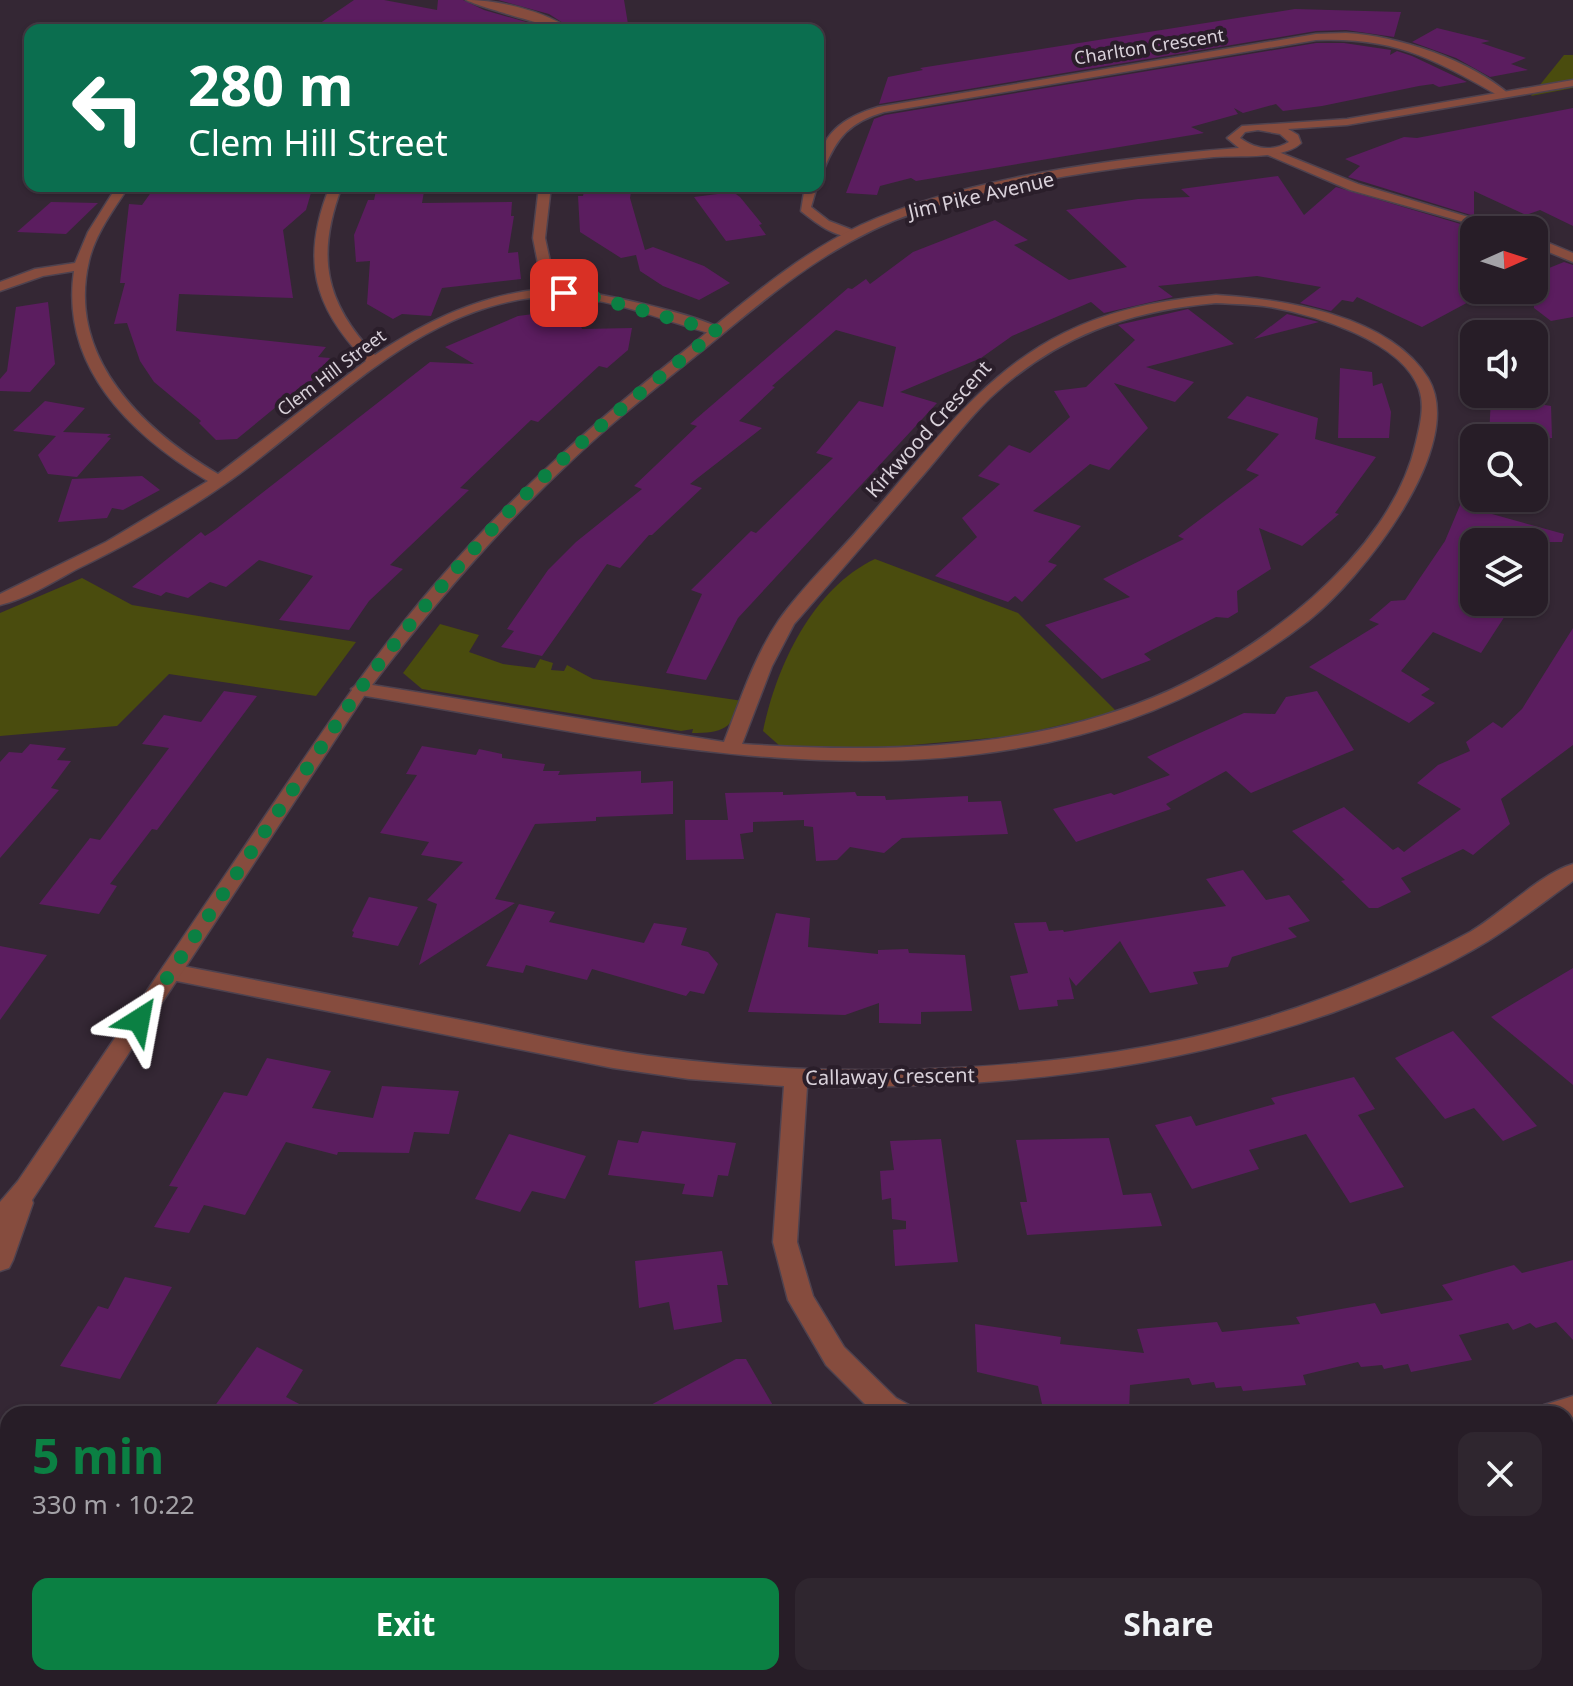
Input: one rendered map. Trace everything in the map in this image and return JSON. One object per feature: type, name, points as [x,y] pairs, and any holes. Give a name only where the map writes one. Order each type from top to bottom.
[{"type":"street","points":[[471,0],[552,24]]},
{"type":"street","name":"Charlton Crescent","points":[[824,156],[837,129],[860,115],[882,109],[1316,37],[1361,36],[1404,43],[1505,95]]},
{"type":"street","points":[[1267,127],[1347,122],[1573,83]]},
{"type":"street","points":[[1262,151],[1282,150],[1347,122]]},
{"type":"street","points":[[1267,127],[1283,131],[1327,176]]},
{"type":"street","name":"Jim Pike Avenue","points":[[1186,155],[1233,138],[1242,129],[1267,127]]},
{"type":"street","points":[[1233,138],[1241,145],[1354,187],[1460,217]]},
{"type":"street","name":"Jim Pike Avenue","points":[[0,1219],[27,1188],[360,689],[472,550],[548,473],[786,275],[851,234],[889,217],[956,197],[1186,155],[1262,151]]},
{"type":"street","points":[[119,192],[102,218],[81,266],[77,317],[96,370],[122,406],[161,441],[218,481]]},
{"type":"street","points":[[334,192],[319,228],[318,260],[326,293],[344,327],[374,362]]},
{"type":"street","points":[[544,192],[539,238],[550,292]]},
{"type":"street","points":[[809,192],[805,208],[812,216],[851,234]]},
{"type":"street","points":[[1548,247],[1573,258]]},
{"type":"street","points":[[0,287],[40,272],[81,266]]},
{"type":"street","name":"Clem Hill Street","points":[[0,600],[82,562],[218,481],[374,362],[436,325],[485,304],[509,297],[550,292],[590,296],[717,331]]},
{"type":"street","name":"Kirkwood Crescent","points":[[360,689],[730,749],[861,757],[949,753],[1033,740],[1110,721],[1206,682],[1298,619],[1349,572],[1387,525],[1422,457],[1429,403],[1424,384],[1402,357],[1377,339],[1338,320],[1277,304],[1202,299],[1164,302],[1133,309],[1065,336],[1011,369],[984,396],[787,622],[763,666],[730,749]]},
{"type":"street","name":"Callaway Crescent","points":[[172,972],[686,1070],[796,1079],[932,1079],[1066,1067],[1131,1057],[1253,1030],[1310,1013],[1435,962],[1536,901],[1573,871]]},
{"type":"street","points":[[796,1079],[785,1242],[801,1300],[835,1356],[890,1406]]},
{"type":"street","name":"Jim Pike Avenue","points":[[0,1260],[27,1188]]},
{"type":"shaded area","points":[[1564,55],[1573,55],[1573,88],[1531,96]]},
{"type":"shaded area","points":[[875,559],[1018,613],[1117,712],[1014,736],[878,748],[781,747],[763,731],[777,681],[788,656],[816,609],[833,589]]},
{"type":"shaded area","points":[[82,578],[132,605],[356,642],[316,696],[169,674],[117,726],[0,736],[0,613]]},
{"type":"shaded area","points":[[440,624],[479,635],[469,652],[503,664],[535,668],[540,659],[553,663],[551,670],[564,671],[567,665],[593,679],[743,701],[725,728],[692,733],[693,729],[681,731],[422,689],[403,673]]},
{"type":"building","points":[[354,0],[384,0],[437,10],[438,0],[463,0],[484,10],[533,24],[319,24]]},
{"type":"building","points":[[498,0],[624,0],[628,24],[565,24],[549,14]]},
{"type":"building","points":[[1295,9],[1401,12],[1394,37],[1346,30],[1316,31],[879,104],[888,77],[923,70],[920,68]]},
{"type":"building","points":[[1437,28],[1490,41],[1481,43],[1526,58],[1511,64],[1528,70],[1490,77],[1456,58],[1412,42]]},
{"type":"building","points":[[1316,43],[1344,43],[1391,50],[1390,55],[1397,51],[1467,82],[1439,87],[1433,84],[1419,86],[1283,111],[1276,104],[1243,113],[1234,108],[1238,114],[1191,127],[1204,133],[916,181],[911,178],[880,186],[877,195],[846,193],[874,119],[885,115]]},
{"type":"building","points":[[1573,108],[1573,226],[1540,210],[1526,215],[1474,191],[1474,216],[1348,177],[1360,166],[1345,159],[1404,137],[1417,138]]},
{"type":"building","points":[[1278,176],[1304,215],[1336,187],[1460,224],[1460,304],[1465,304],[1422,327],[1357,297],[1353,302],[1342,300],[1331,311],[1300,303],[1321,287],[1257,276],[1158,286],[1173,297],[1104,313],[1091,302],[1012,336],[981,358],[900,392],[937,403],[738,618],[706,680],[666,673],[702,594],[691,590],[751,531],[756,533],[833,458],[816,453],[859,401],[883,407],[896,347],[836,330],[772,386],[775,387],[739,421],[762,428],[690,484],[702,488],[649,535],[620,568],[607,564],[542,656],[501,647],[514,631],[507,629],[548,570],[576,542],[642,489],[634,486],[697,426],[690,424],[848,288],[852,289],[866,279],[870,284],[913,252],[995,220],[1028,240],[1014,245],[1069,280],[1127,267],[1066,210],[1138,199],[1190,197],[1181,189]]},
{"type":"building","points":[[151,192],[311,192],[306,210],[283,230],[293,298],[179,294],[176,331],[326,347],[318,357],[330,358],[309,384],[304,384],[237,439],[216,440],[199,423],[201,421],[154,382],[140,361],[127,323],[114,324],[125,283],[120,283],[129,204],[142,205]]},
{"type":"building","points":[[376,192],[424,192],[422,203],[512,202],[511,216],[514,216],[508,253],[518,252],[521,279],[442,288],[431,316],[402,314],[393,319],[367,304],[370,261],[356,262],[354,235],[368,200],[374,200]]},
{"type":"building","points":[[584,192],[631,192],[645,250],[653,247],[704,266],[730,283],[699,300],[663,286],[640,271],[636,255],[621,258],[580,232],[578,196],[583,196]]},
{"type":"building","points":[[733,192],[762,224],[759,225],[766,235],[726,241],[694,197]]},
{"type":"building","points":[[51,202],[98,203],[66,234],[17,232]]},
{"type":"building","points":[[1564,262],[1573,265],[1573,317],[1551,321],[1534,308],[1534,304],[1548,304],[1548,268]]},
{"type":"building","points":[[48,302],[55,364],[30,392],[0,391],[0,379],[7,371],[16,307]]},
{"type":"building","points":[[1188,309],[1234,344],[1146,367],[1194,382],[1175,402],[1114,383],[1148,428],[1109,470],[1090,464],[1033,511],[1081,526],[1048,562],[1057,565],[1022,602],[1015,596],[1008,602],[935,576],[977,537],[962,518],[1000,484],[978,476],[1009,445],[1030,453],[1070,417],[1054,391],[1086,387],[1135,340],[1118,325]]},
{"type":"building","points":[[564,310],[565,313],[575,311],[582,329],[632,328],[628,350],[607,368],[599,366],[538,422],[531,420],[460,488],[469,490],[390,565],[403,569],[369,601],[349,630],[279,620],[313,576],[259,560],[226,587],[210,582],[188,598],[166,592],[161,596],[132,587],[201,532],[205,536],[216,529],[430,362],[474,364],[445,347],[518,316]]},
{"type":"building","points":[[1287,314],[1319,322],[1254,339]]},
{"type":"building","points":[[1340,368],[1372,372],[1373,386],[1382,383],[1391,412],[1389,438],[1338,438]]},
{"type":"building","points":[[1247,396],[1318,418],[1315,439],[1376,457],[1335,513],[1339,514],[1302,546],[1259,528],[1271,569],[1237,591],[1238,612],[1228,618],[1216,617],[1144,654],[1151,660],[1102,679],[1045,625],[1130,597],[1103,579],[1184,539],[1178,536],[1259,475],[1246,470],[1279,434],[1227,418]]},
{"type":"building","points":[[45,401],[85,408],[63,432],[111,434],[107,437],[111,438],[77,477],[48,474],[38,455],[56,436],[13,431]]},
{"type":"building","points":[[1551,406],[1552,438],[1548,438],[1548,424],[1490,424],[1490,408]]},
{"type":"building","points":[[142,476],[160,490],[123,510],[112,508],[107,518],[58,522],[72,479]]},
{"type":"building","points":[[1460,505],[1460,512],[1485,512],[1542,528],[1460,528],[1460,616],[1505,616],[1481,653],[1433,632],[1401,671],[1430,689],[1421,695],[1435,703],[1409,723],[1309,667],[1379,624],[1369,620],[1391,601],[1405,600],[1445,541]]},
{"type":"building","points":[[1548,530],[1564,534],[1562,542],[1548,542]]},
{"type":"building","points":[[1573,628],[1573,745],[1501,799],[1510,824],[1473,855],[1463,849],[1401,878],[1411,892],[1378,908],[1369,908],[1341,881],[1345,880],[1292,831],[1344,807],[1393,850],[1398,847],[1404,852],[1461,809],[1417,783],[1438,765],[1470,751],[1466,742],[1493,722],[1502,728],[1522,709]]},
{"type":"building","points":[[224,691],[257,696],[157,830],[152,829],[110,884],[117,886],[99,914],[39,904],[90,838],[100,840],[169,748],[142,744],[164,715],[201,722]]},
{"type":"building","points":[[1317,691],[1354,750],[1251,793],[1226,771],[1166,804],[1171,809],[1076,842],[1053,809],[1111,793],[1114,795],[1170,775],[1147,757],[1244,713],[1275,714],[1286,697]]},
{"type":"building","points":[[30,744],[66,748],[57,760],[71,761],[51,788],[59,790],[0,858],[0,762],[9,752],[22,753]]},
{"type":"building","points":[[422,746],[476,755],[479,749],[502,754],[502,758],[545,764],[543,771],[560,771],[558,775],[641,771],[641,783],[673,781],[673,814],[596,817],[596,821],[535,824],[495,899],[515,903],[419,965],[437,904],[427,900],[463,862],[421,855],[429,842],[380,833],[417,775],[406,774]]},
{"type":"building","points":[[783,792],[783,795],[855,792],[857,796],[885,796],[886,800],[968,796],[968,802],[1001,801],[1008,834],[902,838],[884,853],[850,847],[837,860],[816,861],[813,827],[804,826],[804,820],[753,822],[753,832],[740,834],[744,859],[686,860],[685,820],[728,820],[725,793]]},
{"type":"building","points":[[1243,870],[1266,900],[1289,895],[1310,921],[1288,928],[1297,937],[1232,957],[1228,967],[1193,972],[1198,984],[1150,993],[1120,941],[1076,986],[1069,977],[1074,999],[1057,1000],[1058,1006],[1019,1010],[1010,976],[1028,973],[1014,923],[1046,922],[1049,931],[1064,932],[1226,906],[1206,879]]},
{"type":"building","points":[[369,897],[418,907],[398,946],[352,937]]},
{"type":"building","points":[[519,904],[555,912],[549,922],[644,943],[654,923],[687,928],[681,945],[708,952],[718,964],[704,994],[690,991],[686,996],[592,969],[587,980],[526,965],[523,973],[486,966]]},
{"type":"building","points":[[776,913],[810,918],[808,947],[878,954],[878,950],[908,949],[909,953],[965,955],[972,1011],[921,1012],[921,1024],[879,1023],[879,1003],[845,1015],[748,1012]]},
{"type":"building","points":[[0,946],[47,955],[0,1020]]},
{"type":"building","points":[[1573,968],[1573,1085],[1491,1017]]},
{"type":"building","points":[[1453,1031],[1537,1126],[1503,1141],[1474,1108],[1445,1119],[1395,1058]]},
{"type":"building","points":[[267,1058],[331,1071],[312,1108],[373,1118],[382,1086],[459,1091],[449,1134],[414,1132],[409,1153],[338,1152],[337,1155],[286,1142],[245,1215],[204,1205],[189,1233],[154,1227],[178,1187],[169,1186],[224,1092],[247,1096]]},
{"type":"building","points":[[1354,1077],[1375,1109],[1358,1115],[1404,1187],[1350,1203],[1306,1134],[1249,1150],[1259,1169],[1192,1189],[1155,1125],[1191,1116],[1196,1126],[1275,1104],[1271,1098]]},
{"type":"building","points":[[642,1131],[736,1143],[728,1176],[718,1175],[713,1197],[682,1194],[685,1184],[608,1175],[618,1140],[638,1143]]},
{"type":"building","points":[[509,1134],[586,1156],[565,1199],[532,1191],[520,1212],[475,1199]]},
{"type":"building","points":[[1109,1138],[1123,1195],[1151,1193],[1162,1226],[1027,1235],[1020,1202],[1027,1202],[1016,1140]]},
{"type":"building","points":[[941,1139],[958,1262],[895,1266],[893,1230],[906,1229],[906,1221],[892,1219],[891,1198],[882,1200],[880,1171],[894,1170],[890,1141]]},
{"type":"building","points":[[722,1251],[728,1285],[717,1285],[722,1322],[674,1330],[669,1302],[639,1308],[635,1261]]},
{"type":"building","points":[[1573,1260],[1573,1340],[1556,1322],[1536,1328],[1530,1323],[1513,1330],[1508,1323],[1459,1335],[1472,1360],[1411,1372],[1408,1364],[1384,1369],[1382,1365],[1361,1367],[1358,1362],[1303,1375],[1306,1385],[1243,1391],[1241,1386],[1216,1388],[1214,1382],[1192,1385],[1189,1378],[1130,1385],[1129,1406],[1042,1404],[1038,1386],[977,1372],[975,1324],[1061,1337],[1060,1344],[1144,1353],[1137,1329],[1217,1322],[1222,1332],[1300,1324],[1296,1317],[1375,1303],[1381,1314],[1453,1300],[1442,1285],[1514,1265],[1522,1273]]},
{"type":"building","points":[[125,1277],[172,1287],[120,1379],[60,1366],[98,1306],[108,1309]]},
{"type":"building","points":[[257,1347],[303,1370],[286,1397],[303,1406],[215,1406]]},
{"type":"building","points":[[736,1359],[746,1359],[773,1406],[649,1406]]},
{"type":"route","points":[[139,1020],[360,689],[472,550],[548,473],[717,331],[590,296],[564,293]]}]
